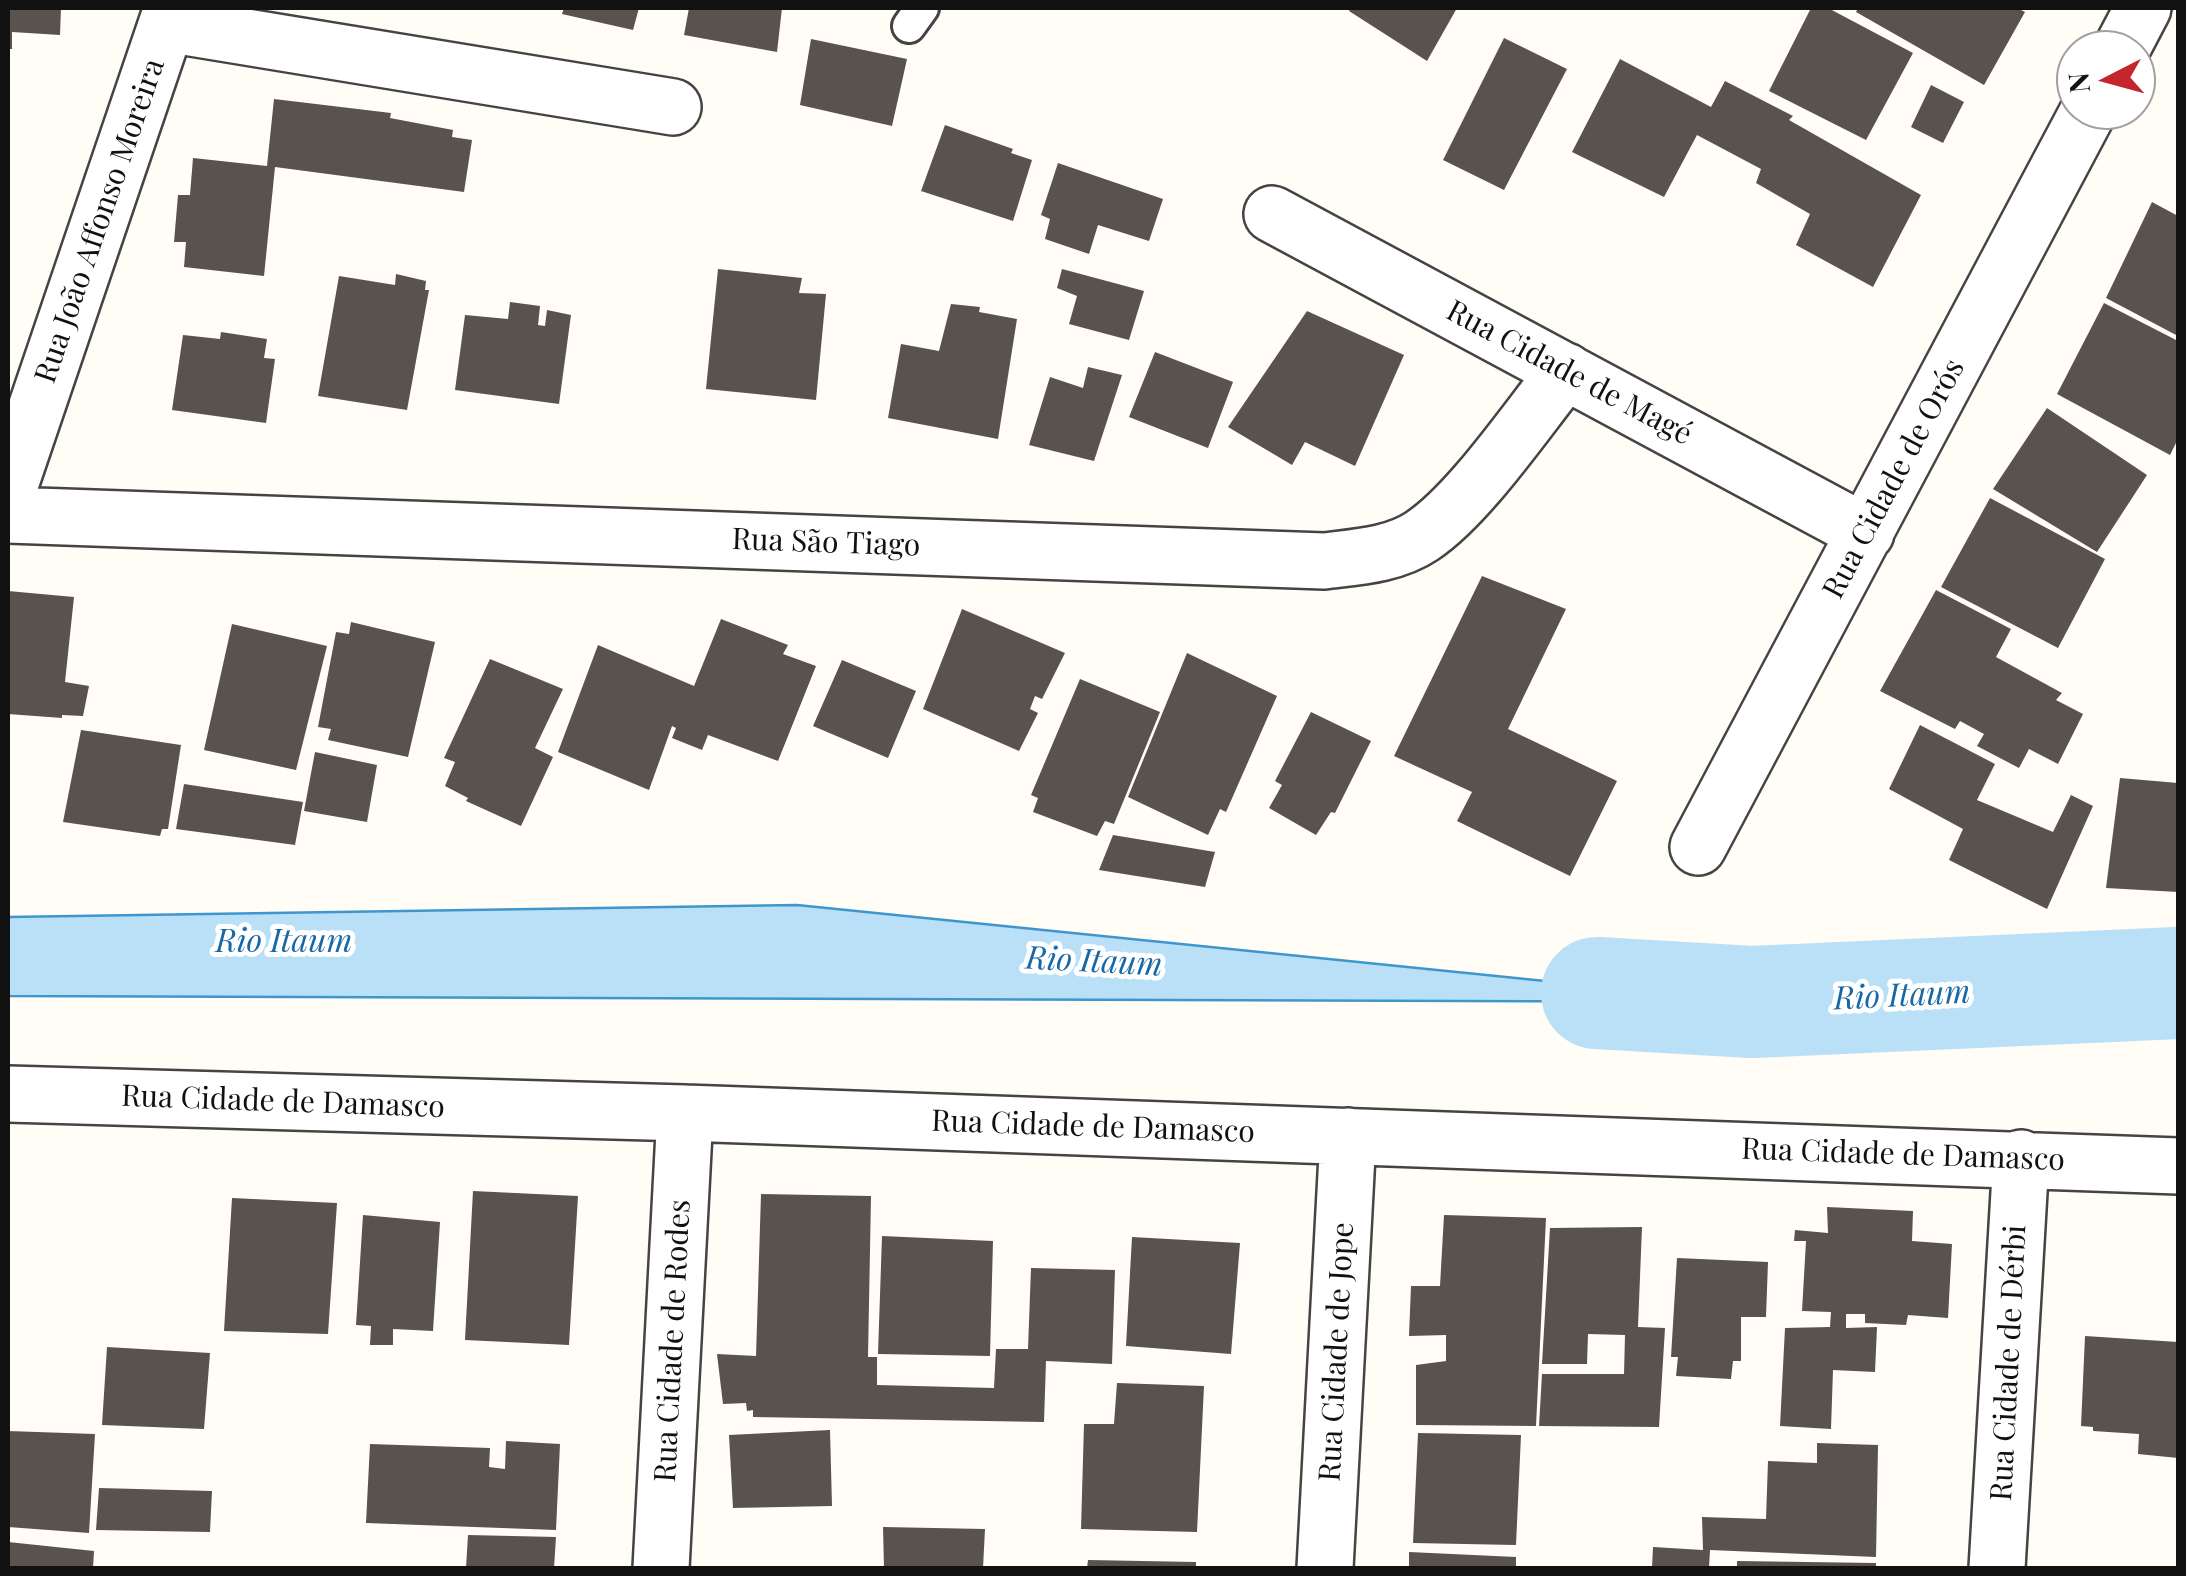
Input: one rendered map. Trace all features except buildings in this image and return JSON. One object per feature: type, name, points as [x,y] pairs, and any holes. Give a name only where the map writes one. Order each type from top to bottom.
[{"type":"street","points":[[2132,30],[2144,8]]},
{"type":"street","points":[[170,16],[673,107]]},
{"type":"street","name":"Rua João Affonso Moreira","points":[[8,491],[170,16]]},
{"type":"street","name":"Rua Cidade de Orós","points":[[1698,848],[2078,130]]},
{"type":"street","name":"Rua Cidade de Magé","points":[[1272,214],[1866,533]]},
{"type":"street","name":"Rua São Tiago","points":[[8,515],[1324,561],[1378,554],[1421,538],[1461,501],[1566,371]]},
{"type":"street","name":"Rua Cidade de Damasco","points":[[8,1094],[685,1113],[2178,1166]]},
{"type":"street","name":"Rua Cidade de Rodes","points":[[661,1568],[685,1113]]},
{"type":"street","name":"Rua Cidade de Jope","points":[[1325,1568],[1348,1136]]},
{"type":"street","name":"Rua Cidade de Dérbi","points":[[1997,1568],[2020,1158]]},
{"type":"water","points":[[797,905],[1752,1002],[8,996],[8,917]]},
{"type":"waterway","name":"Rio Itaum","points":[[1597,993],[1752,1002],[2178,983]]}]
